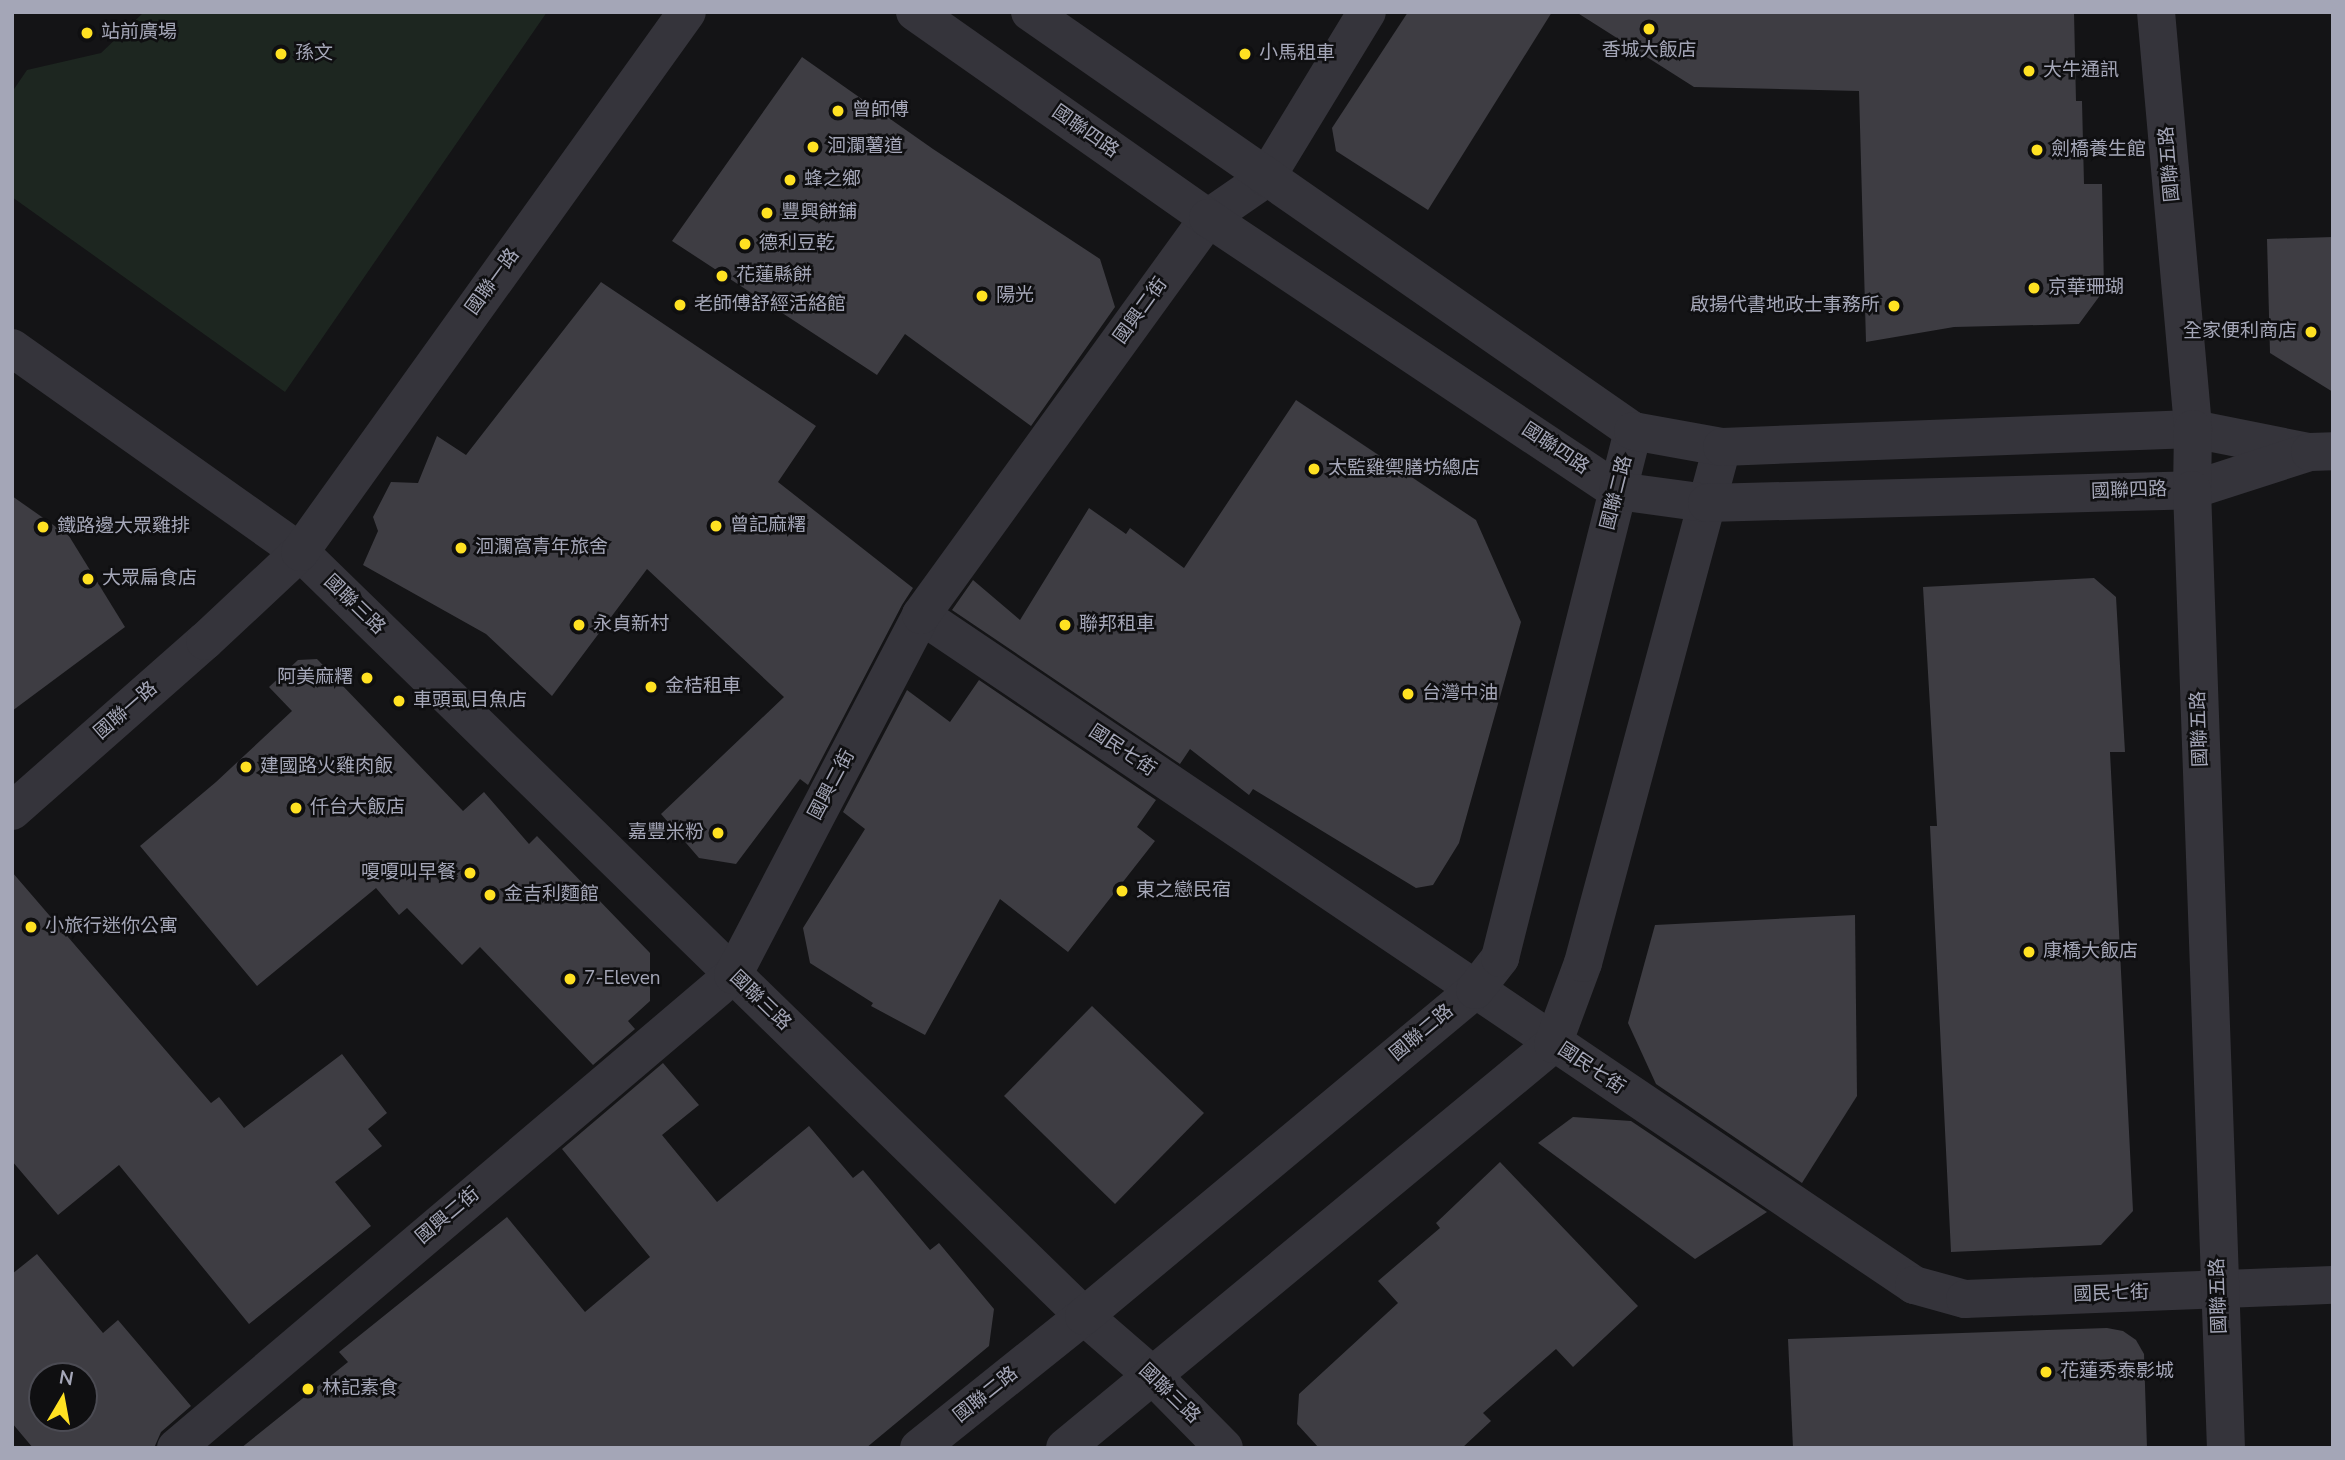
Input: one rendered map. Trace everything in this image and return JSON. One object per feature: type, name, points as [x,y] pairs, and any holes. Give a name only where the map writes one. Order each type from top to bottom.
[{"type":"street","name":"國聯一路","points":[[12,811],[205,641],[300,552],[687,12]]},
{"type":"street","name":"國聯四路","points":[[915,12],[1208,218],[1618,491],[1707,503],[2192,490],[2321,451]]},
{"type":"street","name":"國聯四路","points":[[1030,12],[1633,431],[1723,447],[2193,429],[2321,451]]},
{"type":"street","name":"國興二街","points":[[176,1448],[733,975],[921,615],[1208,218],[1266,178],[1367,12]]},
{"type":"street","name":"國聯五路","points":[[2156,12],[2193,429],[2192,490],[2225,1448]]},
{"type":"street","points":[[12,348],[300,552]]},
{"type":"street","name":"國聯二路","points":[[919,1448],[1084,1316],[1475,990],[1500,958],[1633,431]]},
{"type":"street","points":[[1065,1448],[1553,1044],[1583,963],[1723,447]]},
{"type":"street","name":"國聯三路","points":[[300,552],[1084,1316],[1153,1376],[1224,1448]]},
{"type":"street","name":"國民七街","points":[[921,615],[1553,1044],[1914,1285],[1965,1298],[2333,1285]]},
{"type":"shaded area","points":[[144,12],[547,12],[285,392],[12,197],[12,92],[27,70],[101,53]]},
{"type":"building","points":[[1408,12],[1552,12],[1428,210],[1336,151],[1332,128]]},
{"type":"building","points":[[1576,12],[2074,12],[2076,101],[2082,101],[2084,184],[2102,184],[2104,290],[2079,324],[1954,327],[1866,342],[1859,91],[1694,87]]},
{"type":"building","points":[[802,57],[933,149],[1100,259],[1115,307],[1031,426],[905,334],[877,375],[672,241]]},
{"type":"building","points":[[2333,237],[2333,392],[2270,353],[2267,239]]},
{"type":"building","points":[[601,282],[816,426],[778,482],[913,588],[808,785],[800,779],[736,864],[699,858],[661,814],[784,697],[647,569],[552,696],[486,634],[363,565],[378,531],[373,517],[391,482],[418,483],[437,436],[466,455]]},
{"type":"building","points":[[1296,400],[1476,520],[1521,622],[1459,843],[1433,885],[1416,888],[1253,789],[1249,795],[1190,749],[1180,764],[952,610],[973,580],[1020,620],[1089,508],[1126,534],[1130,528],[1184,568]]},
{"type":"building","points":[[12,496],[69,536],[125,627],[12,711]]},
{"type":"building","name":"康橋大飯店","points":[[2094,578],[2116,597],[2125,752],[2110,752],[2133,1211],[2101,1245],[1951,1252],[1930,826],[1937,826],[1923,587]]},
{"type":"building","points":[[317,659],[463,811],[484,792],[529,844],[537,836],[650,953],[650,1001],[628,1021],[635,1029],[593,1065],[480,947],[462,965],[407,908],[399,915],[376,888],[257,986],[140,846],[216,782],[292,711],[269,687],[298,660]]},
{"type":"building","points":[[979,680],[1156,800],[1137,827],[1155,841],[1068,952],[1000,899],[925,1035],[871,1006],[873,1003],[810,963],[803,928],[865,829],[843,812],[907,690],[950,722]]},
{"type":"building","points":[[12,872],[211,1103],[219,1097],[244,1128],[342,1054],[387,1113],[368,1129],[382,1146],[335,1182],[371,1226],[249,1324],[119,1165],[58,1215],[12,1161]]},
{"type":"building","points":[[1855,915],[1857,1096],[1802,1183],[1656,1084],[1628,1023],[1655,925]]},
{"type":"building","points":[[1092,1006],[1204,1113],[1115,1204],[1004,1096]]},
{"type":"building","points":[[663,1063],[699,1105],[662,1135],[717,1202],[809,1126],[853,1178],[863,1170],[930,1250],[939,1243],[994,1309],[989,1346],[866,1448],[241,1448],[348,1362],[339,1352],[507,1217],[585,1312],[650,1257],[562,1149]]},
{"type":"building","points":[[1573,1117],[1631,1121],[1767,1212],[1695,1259],[1538,1143]]},
{"type":"building","points":[[1500,1162],[1638,1306],[1573,1367],[1556,1349],[1483,1413],[1491,1421],[1462,1448],[1319,1448],[1297,1424],[1299,1394],[1398,1303],[1378,1281],[1440,1228],[1436,1223]]},
{"type":"building","points":[[37,1254],[103,1333],[118,1320],[191,1406],[161,1432],[154,1448],[33,1448],[12,1423],[12,1274]]},
{"type":"building","points":[[2107,1328],[2123,1331],[2136,1340],[2144,1354],[2147,1448],[1793,1448],[1788,1339]]},
{"type":"place","name":"香城大飯店","points":[[1649,29]]},
{"type":"place","name":"站前廣場","points":[[87,33]]},
{"type":"place","name":"孫文","points":[[281,54]]},
{"type":"place","name":"小馬租車","points":[[1245,54]]},
{"type":"place","name":"大牛通訊","points":[[2029,71]]},
{"type":"place","name":"曾師傅","points":[[838,111]]},
{"type":"place","name":"洄瀾薯道","points":[[813,147]]},
{"type":"place","name":"劍橋養生館","points":[[2037,150]]},
{"type":"place","name":"蜂之鄉","points":[[790,180]]},
{"type":"place","name":"豐興餅鋪","points":[[767,213]]},
{"type":"place","name":"德利豆乾","points":[[745,244]]},
{"type":"place","name":"花蓮縣餅","points":[[722,276]]},
{"type":"place","name":"京華珊瑚","points":[[2034,288]]},
{"type":"place","name":"陽光","points":[[982,296]]},
{"type":"place","name":"老師傅舒經活絡館","points":[[680,305]]},
{"type":"place","name":"啟揚代書地政士事務所","points":[[1894,306]]},
{"type":"place","name":"全家便利商店","points":[[2311,332]]},
{"type":"place","name":"太監雞禦膳坊總店","points":[[1314,469]]},
{"type":"place","name":"曾記麻糬","points":[[716,526]]},
{"type":"place","name":"鐵路邊大眾雞排","points":[[43,527]]},
{"type":"place","name":"洄瀾窩青年旅舍","points":[[461,548]]},
{"type":"place","name":"大眾扁食店","points":[[88,579]]},
{"type":"place","name":"永貞新村","points":[[579,625]]},
{"type":"place","name":"聯邦租車","points":[[1065,625]]},
{"type":"place","name":"阿美麻糬","points":[[367,678]]},
{"type":"place","name":"金桔租車","points":[[651,687]]},
{"type":"place","name":"台灣中油","points":[[1408,694]]},
{"type":"place","name":"車頭虱目魚店","points":[[399,701]]},
{"type":"place","name":"建國路火雞肉飯","points":[[246,767]]},
{"type":"place","name":"仟台大飯店","points":[[296,808]]},
{"type":"place","name":"嘉豐米粉","points":[[718,833]]},
{"type":"place","name":"嗄嗄叫早餐","points":[[470,873]]},
{"type":"place","name":"東之戀民宿","points":[[1122,891]]},
{"type":"place","name":"金吉利麵館","points":[[490,895]]},
{"type":"place","name":"小旅行迷你公寓","points":[[31,927]]},
{"type":"place","name":"康橋大飯店","points":[[2029,952]]},
{"type":"place","name":"7-Eleven","points":[[570,979]]},
{"type":"place","name":"花蓮秀泰影城","points":[[2046,1372]]},
{"type":"place","name":"林記素食","points":[[308,1389]]}]
